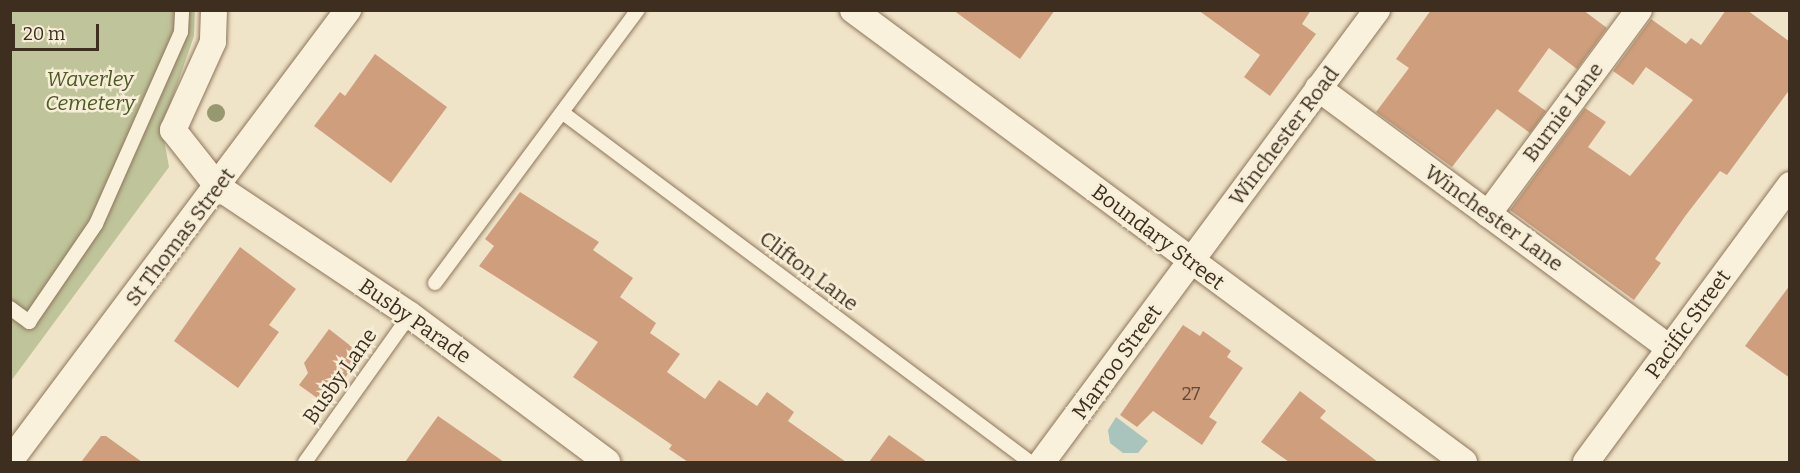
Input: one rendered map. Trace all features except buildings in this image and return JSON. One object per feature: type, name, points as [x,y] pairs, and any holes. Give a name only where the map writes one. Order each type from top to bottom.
[{"type":"street","name":"Busby Parade","points":[[214,10],[213,42],[173,130],[218,187],[410,315],[606,462]]},
{"type":"street","name":"St Thomas Street","points":[[10,461],[218,187],[348,10]]},
{"type":"street","name":"Winchester Road","points":[[1191,261],[1377,10]]},
{"type":"street","name":"Burnie Lane","points":[[1488,214],[1639,10]]},
{"type":"street","name":"Boundary Street","points":[[859,12],[1464,462]]},
{"type":"street","name":"Winchester Lane","points":[[1318,88],[1670,348]]},
{"type":"street","name":"Pacific Street","points":[[1586,462],[1790,185]]},
{"type":"street","name":"Marroo Street","points":[[1042,462],[1191,261]]},
{"type":"lane","points":[[10,308],[29,322],[96,224],[181,32],[182,10]]},
{"type":"lane","points":[[435,283],[638,10]]},
{"type":"lane","name":"Clifton Lane","points":[[563,113],[1030,462]]},
{"type":"lane","name":"Busby Lane","points":[[305,462],[410,315]]},
{"type":"green space","name":"Waverley Cemetery","points":[[11,11],[195,11],[194,36],[162,128],[169,167],[11,381]]},
{"type":"water","points":[[1116,417],[1148,441],[1138,453],[1123,453],[1110,443],[1108,430]]}]
